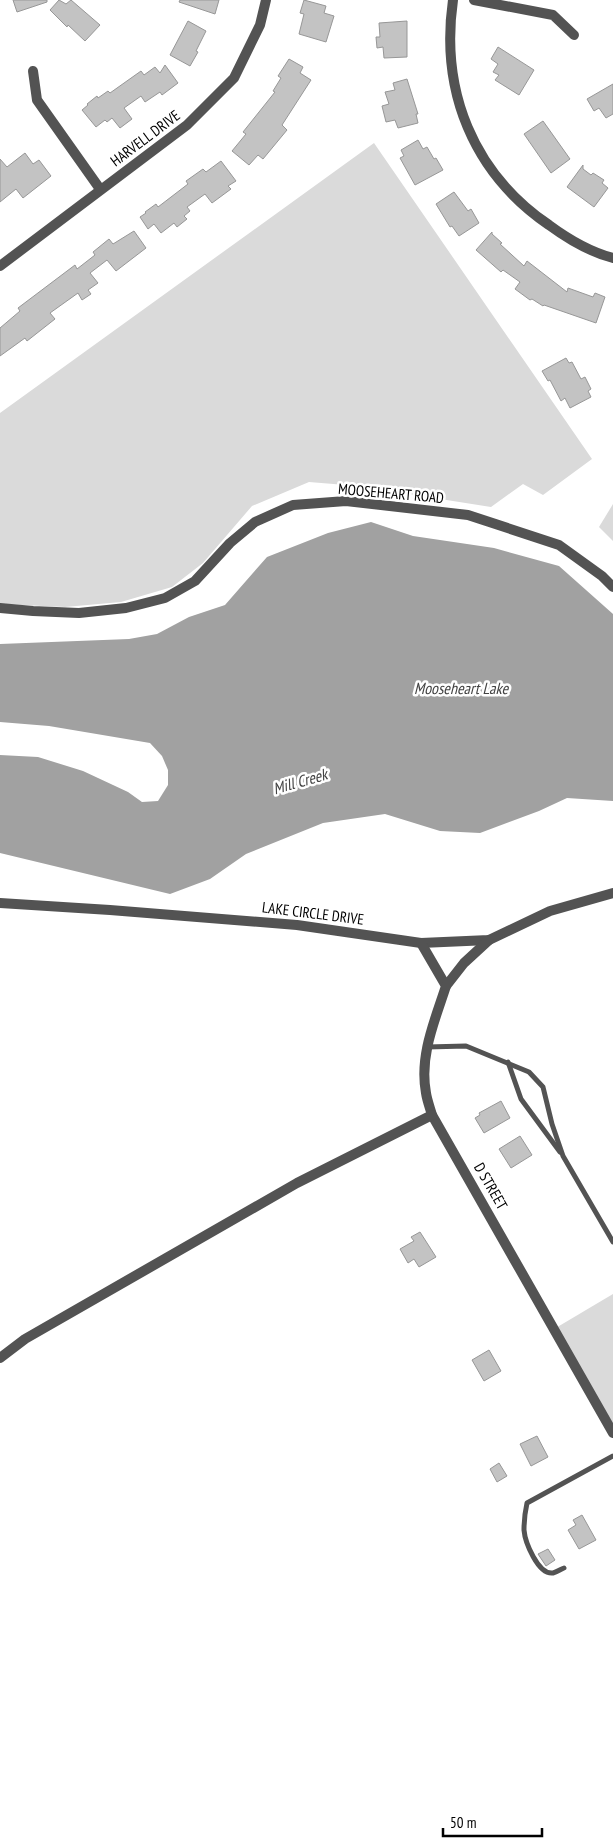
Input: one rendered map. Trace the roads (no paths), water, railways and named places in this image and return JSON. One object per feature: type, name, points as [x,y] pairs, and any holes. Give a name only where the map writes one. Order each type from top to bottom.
[{"type":"street","name":"HARVELL DRIVE","points":[[0,266],[187,125],[234,78],[260,26],[266,0]]},
{"type":"street","points":[[453,0],[449,25],[450,54],[456,96],[468,129],[484,160],[507,190],[533,214],[564,236],[613,258]]},
{"type":"street","points":[[474,0],[553,15],[574,36]]},
{"type":"street","points":[[33,71],[37,100],[100,190]]},
{"type":"street","name":"MOOSEHEART ROAD","points":[[0,608],[79,613],[126,608],[165,598],[195,581],[230,543],[255,522],[294,505],[346,501],[468,515],[559,545],[602,576],[613,587]]},
{"type":"street","name":"LAKE CIRCLE DRIVE","points":[[0,903],[297,925],[421,943],[489,940],[550,911],[613,893]]},
{"type":"street","points":[[421,943],[446,986],[464,963],[489,940]]},
{"type":"street","name":"D STREET","points":[[446,986],[427,1048],[424,1069],[426,1092],[432,1115],[613,1432]]},
{"type":"street","points":[[0,1358],[25,1339],[296,1183],[432,1115]]},
{"type":"lane","points":[[427,1048],[466,1046],[528,1072],[543,1087],[552,1124],[564,1156]]},
{"type":"lane","points":[[508,1062],[522,1099],[564,1156],[613,1242]]},
{"type":"lane","points":[[564,1568],[554,1573],[549,1572],[543,1569],[531,1552],[524,1532],[524,1517],[528,1503],[613,1456]]},
{"type":"water","name":"Mooseheart Lake","points":[[371,522],[413,536],[494,548],[559,566],[613,614],[613,801],[567,798],[539,811],[480,833],[440,831],[385,814],[323,823],[246,854],[210,879],[170,894],[0,853],[0,755],[38,757],[83,771],[128,792],[142,802],[158,801],[168,785],[168,770],[162,756],[150,743],[49,726],[0,722],[0,644],[129,639],[157,634],[189,617],[225,605],[267,557],[328,533]]},
{"type":"water label","name":"Mill Creek","points":[[300,781]]}]
